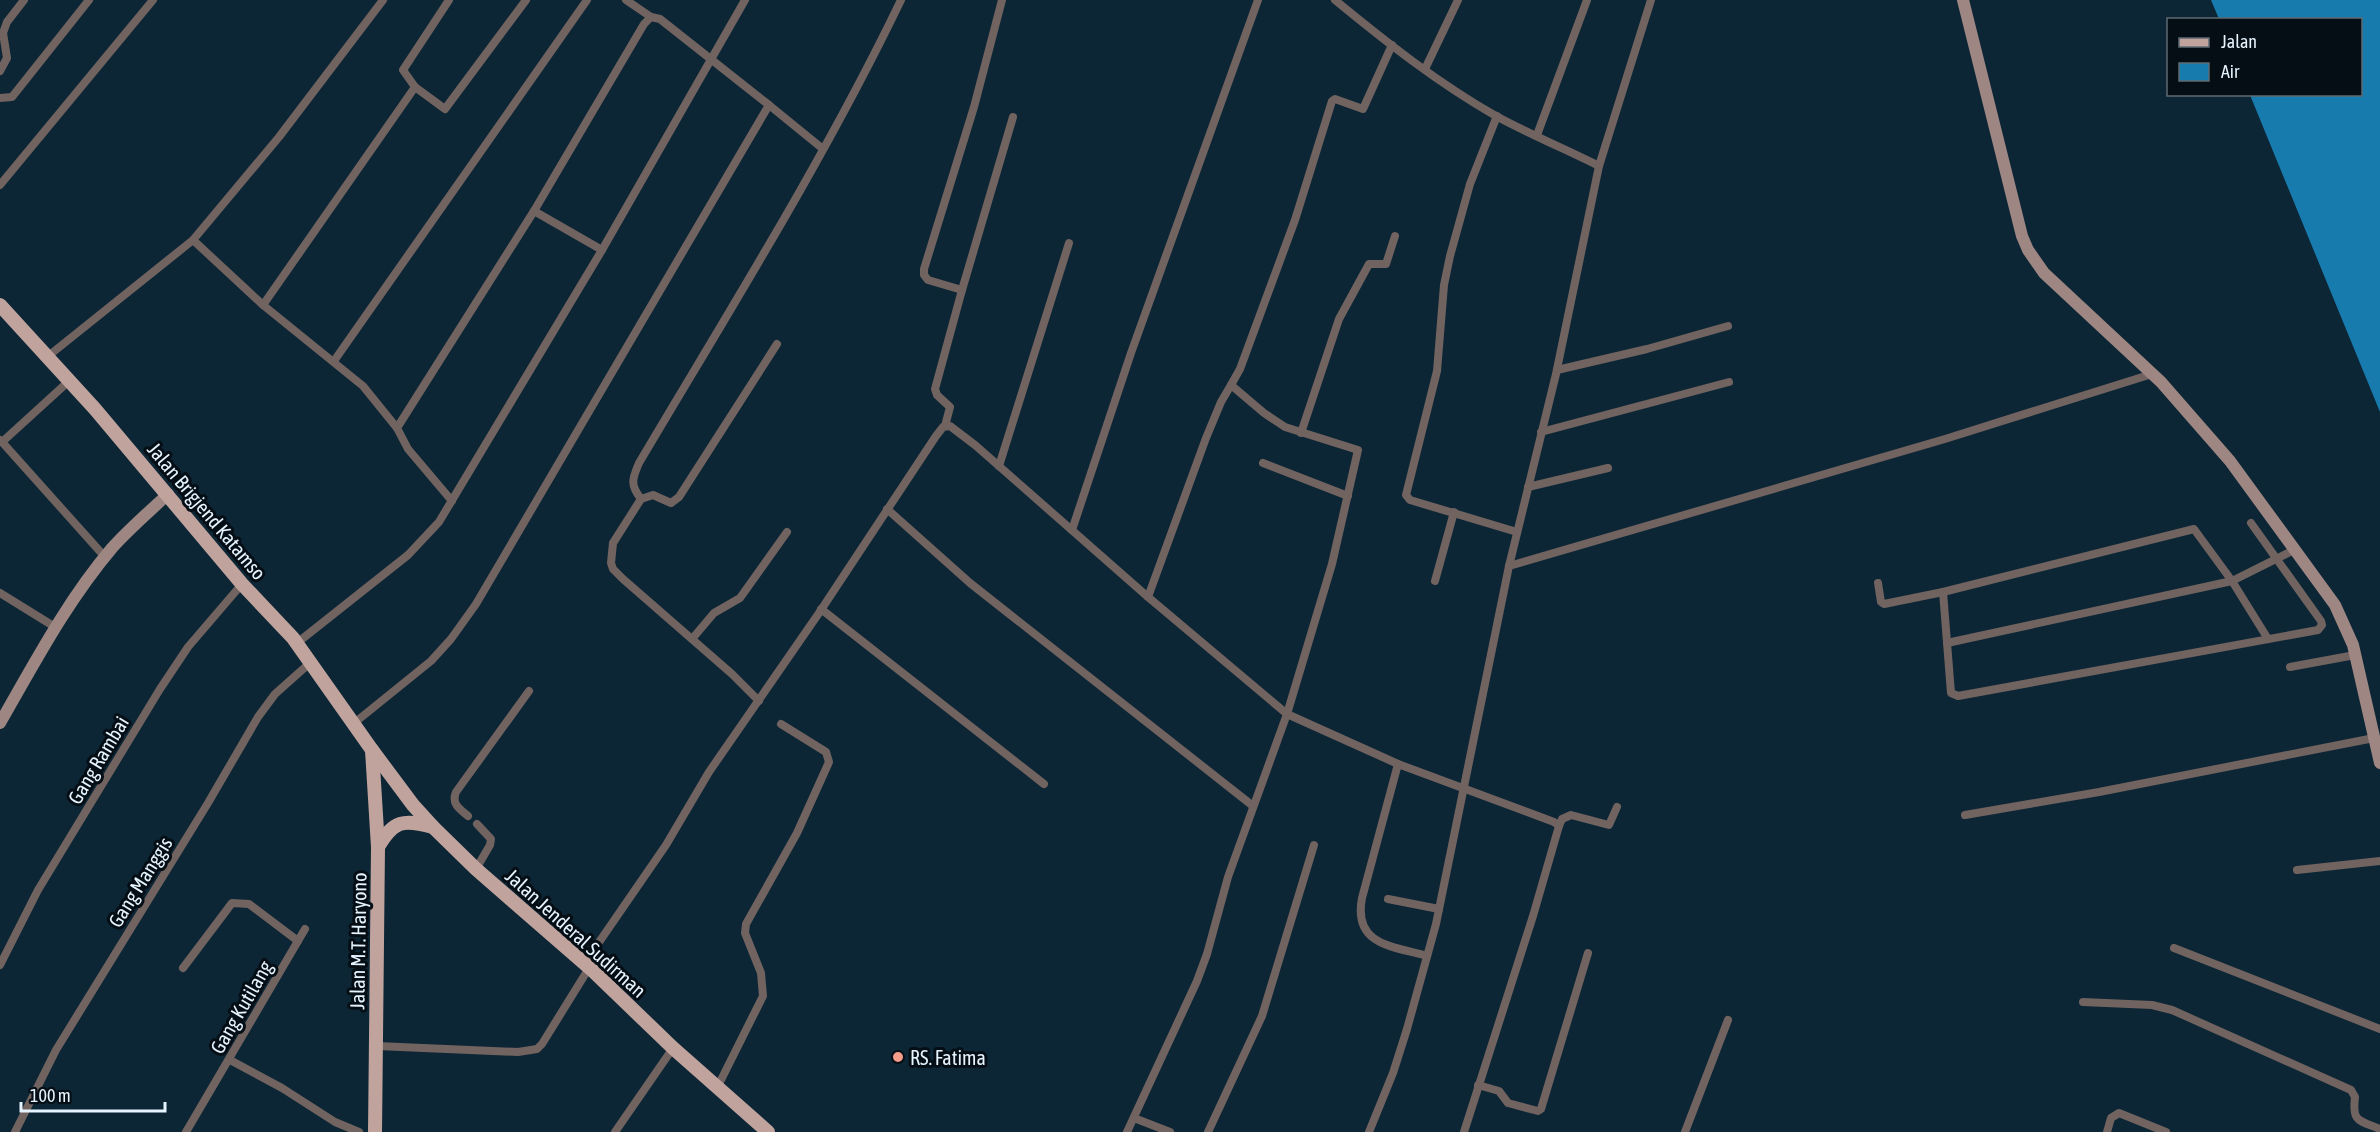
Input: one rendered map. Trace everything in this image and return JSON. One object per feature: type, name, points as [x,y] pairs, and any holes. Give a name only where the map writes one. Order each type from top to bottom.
[{"type":"main road","name":"Jalan Brigjend Katamso","points":[[0,305],[168,494],[242,584],[297,644],[372,750]]},
{"type":"main road","name":"Jalan Jenderal Sudirman","points":[[372,750],[413,805],[476,869],[587,966],[673,1048],[768,1132]]},
{"type":"main road","name":"Jalan M.T. Haryono","points":[[372,750],[378,847],[375,1132]]},
{"type":"main road","points":[[378,847],[387,832],[402,823],[413,822],[433,827]]},
{"type":"street","points":[[0,71],[7,58],[2,39],[5,26],[24,0]]},
{"type":"street","points":[[0,98],[12,97],[89,0]]},
{"type":"street","points":[[0,185],[153,0]]},
{"type":"street","points":[[47,357],[193,240],[279,137],[383,0]]},
{"type":"street","points":[[449,0],[404,66],[403,72],[415,87],[441,107],[447,108],[526,0]]},
{"type":"street","points":[[334,361],[587,0]]},
{"type":"street","points":[[626,0],[651,17],[662,20],[823,149]]},
{"type":"street","points":[[297,644],[414,550],[431,532],[452,501],[602,250],[745,0]]},
{"type":"street","points":[[641,499],[632,481],[639,463],[823,149],[867,70],[901,0]]},
{"type":"street","points":[[962,290],[928,280],[924,275],[924,269],[974,107],[1002,0]]},
{"type":"street","points":[[1072,530],[1131,353],[1258,0]]},
{"type":"street","points":[[1335,0],[1425,69],[1497,116],[1599,166]]},
{"type":"street","points":[[1425,69],[1458,0]]},
{"type":"street","points":[[1538,135],[1587,0]]},
{"type":"street","points":[[1963,0],[2022,236],[2028,250],[2044,273],[2152,374],[2230,461],[2341,616],[2355,655],[2380,763]]},
{"type":"street","points":[[1371,1132],[1393,1073],[1439,909],[1462,787],[1509,566],[1557,370],[1599,166],[1649,1]]},
{"type":"street","points":[[397,428],[534,211],[644,24],[651,17]]},
{"type":"street","points":[[1148,597],[1206,438],[1221,402],[1240,369],[1295,220],[1332,101],[1335,99],[1363,109],[1392,45]]},
{"type":"street","points":[[263,305],[415,87]]},
{"type":"street","points":[[353,724],[431,661],[451,639],[476,604],[769,105]]},
{"type":"street","points":[[1497,116],[1470,184],[1450,256],[1444,285],[1437,371],[1406,495],[1410,500],[1517,532]]},
{"type":"street","points":[[377,1046],[518,1052],[533,1050],[547,1038],[587,966],[666,845],[709,772],[936,436],[945,426],[950,407],[937,395],[935,388],[1013,117]]},
{"type":"street","points":[[534,211],[602,250]]},
{"type":"street","points":[[1301,434],[1343,310],[1369,264],[1386,264],[1395,236]]},
{"type":"street","points":[[193,240],[263,305],[334,361],[374,397],[397,428],[408,449],[452,501]]},
{"type":"street","points":[[999,466],[1069,243]]},
{"type":"street","points":[[1557,370],[1647,349],[1728,326]]},
{"type":"street","points":[[759,701],[732,674],[623,579],[613,569],[610,557],[613,543],[641,499],[651,495],[667,502],[676,501],[777,344]]},
{"type":"street","points":[[1509,566],[1945,439],[2152,374]]},
{"type":"street","points":[[69,381],[1,441],[105,557]]},
{"type":"street","points":[[1541,432],[1729,382]]},
{"type":"street","points":[[1127,1132],[1197,981],[1213,934],[1228,877],[1287,714],[1332,564],[1358,450],[1301,434],[1272,420],[1231,385]]},
{"type":"street","points":[[945,426],[958,430],[1148,597],[1287,714],[1398,764],[1556,822],[1559,826]]},
{"type":"street","points":[[1263,463],[1348,496]]},
{"type":"street","points":[[1528,487],[1608,468]]},
{"type":"street","points":[[0,723],[56,627],[105,557],[121,538],[168,494]]},
{"type":"street","points":[[887,509],[970,583],[1253,806]]},
{"type":"street","points":[[1435,581],[1454,512]]},
{"type":"street","points":[[1942,592],[1951,693],[1958,696],[2316,631],[2322,625],[2251,523]]},
{"type":"street","points":[[1878,584],[1883,604],[1942,592],[2194,529],[2232,581],[2268,639]]},
{"type":"street","points":[[692,639],[714,613],[740,598],[786,532]]},
{"type":"street","points":[[1947,643],[2232,581],[2294,550]]},
{"type":"street","name":"Gang Rambai","points":[[0,965],[38,890],[171,673],[188,647],[242,584]]},
{"type":"street","points":[[0,593],[56,627]]},
{"type":"street","points":[[821,609],[1044,784]]},
{"type":"street","points":[[2290,667],[2355,655]]},
{"type":"street","name":"Gang Manggis","points":[[15,1132],[56,1050],[208,803],[258,717],[276,694],[311,662]]},
{"type":"street","points":[[468,816],[456,806],[454,797],[456,792],[529,692]]},
{"type":"street","points":[[717,1088],[763,996],[763,981],[745,933],[746,924],[797,833],[829,762],[826,752],[781,723]]},
{"type":"street","points":[[1965,815],[2099,792],[2374,738]]},
{"type":"street","points":[[1398,764],[1362,898],[1359,911],[1360,923],[1364,930],[1377,940],[1427,956]]},
{"type":"street","points":[[1464,1132],[1562,819],[1571,815],[1606,826],[1610,825],[1617,807]]},
{"type":"street","points":[[476,869],[491,839],[477,824]]},
{"type":"street","points":[[1208,1132],[1262,1016],[1314,845]]},
{"type":"street","points":[[2297,870],[2380,861]]},
{"type":"street","points":[[1388,899],[1439,909]]},
{"type":"street","points":[[183,968],[231,903],[249,903],[298,941]]},
{"type":"street","name":"Gang Kutilang","points":[[186,1132],[305,929]]},
{"type":"street","points":[[2174,948],[2380,1029]]},
{"type":"street","points":[[1478,1085],[1500,1091],[1503,1099],[1508,1103],[1538,1111],[1541,1109],[1588,953]]},
{"type":"street","points":[[2083,1002],[2152,1005],[2185,1015],[2350,1090],[2355,1096],[2353,1109],[2355,1115],[2363,1122],[2380,1129]]},
{"type":"street","points":[[1685,1132],[1728,1020]]},
{"type":"street","points":[[615,1132],[673,1048]]},
{"type":"street","points":[[230,1059],[282,1088],[335,1122],[359,1132]]},
{"type":"street","points":[[2107,1132],[2111,1118],[2119,1113],[2166,1132]]},
{"type":"street","points":[[1134,1118],[1157,1129],[1170,1132]]},
{"type":"water","points":[[2211,0],[2380,0],[2380,412],[2250,96],[2362,96],[2362,18],[2219,18]]},
{"type":"place","name":"RS. Fatima","points":[[898,1057]]}]
